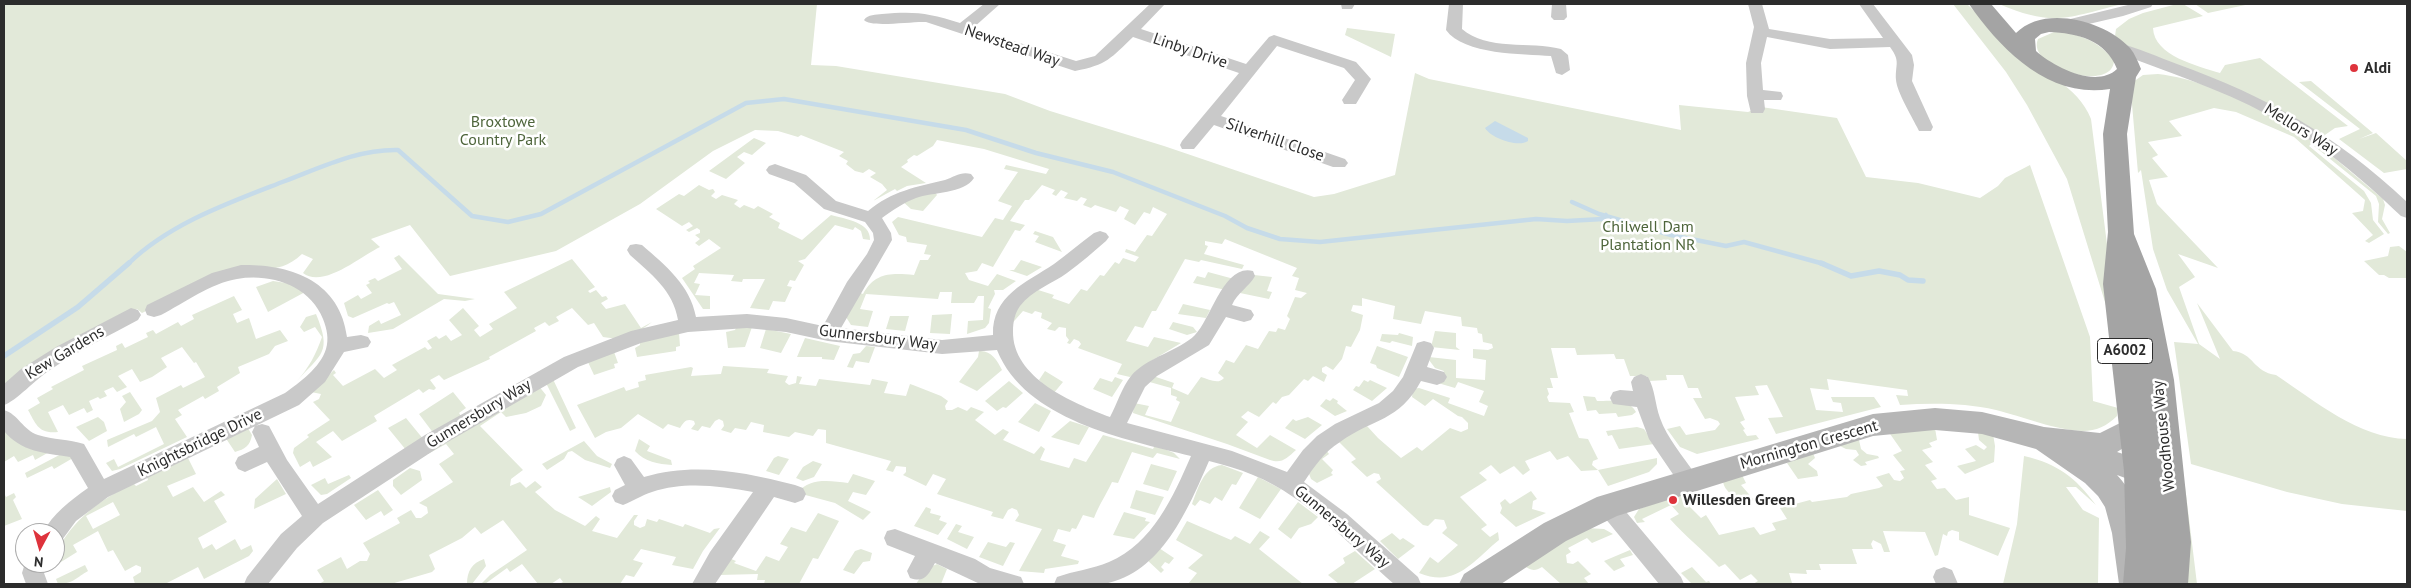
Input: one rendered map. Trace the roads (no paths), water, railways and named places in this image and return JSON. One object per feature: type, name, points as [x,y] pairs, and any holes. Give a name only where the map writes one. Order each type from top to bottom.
[{"type":"main road","name":"A6002","points":[[1980,4],[2035,63],[2062,78],[2098,84],[2112,82],[2125,76],[2129,69],[2129,61],[2116,45]]},
{"type":"main road","points":[[1987,4],[2025,20],[2090,31],[2116,45]]},
{"type":"main road","points":[[2025,53],[2022,44],[2023,36],[2034,27],[2054,25]]},
{"type":"main road","name":"Woodhouse Way","points":[[2125,76],[2115,134],[2121,232],[2117,284],[2139,471],[2142,548],[2140,584]]},
{"type":"main road","name":"Woodhouse Way","points":[[2062,78],[2083,90],[2096,102],[2115,134]]},
{"type":"main road","name":"Woodhouse Way","points":[[2121,232],[2142,289],[2153,341],[2166,445],[2175,542],[2172,584]]},
{"type":"street","points":[[962,29],[993,4]]},
{"type":"street","name":"Newstead Way","points":[[872,20],[912,16],[929,24],[962,29],[1075,66],[1093,63],[1101,59],[1158,4]]},
{"type":"street","points":[[1456,4],[1454,30],[1458,35],[1481,43],[1555,52],[1560,55],[1562,70]]},
{"type":"street","points":[[1755,4],[1762,21],[1762,32],[1754,58],[1757,101],[1775,96]]},
{"type":"street","points":[[1866,4],[1892,42],[1904,55],[1906,65],[1904,81],[1925,127]]},
{"type":"street","points":[[2054,25],[2118,13],[2146,4]]},
{"type":"street","points":[[2116,45],[2108,32],[2109,24],[2118,13]]},
{"type":"street","name":"Linby Drive","points":[[1131,31],[1249,71]]},
{"type":"street","points":[[1762,32],[1830,44],[1892,42]]},
{"type":"street","points":[[1249,71],[1274,40],[1340,52],[1363,79],[1350,100]]},
{"type":"street","name":"Mellors Way","points":[[2116,45],[2179,72],[2224,88],[2295,123],[2345,158],[2407,212]]},
{"type":"street","name":"Mellors Way","points":[[2125,76],[2147,70],[2179,72]]},
{"type":"street","name":"Silverhill Close","points":[[1188,145],[1249,71]]},
{"type":"street","name":"Silverhill Close","points":[[1210,118],[1338,163]]},
{"type":"street","points":[[791,170],[830,205],[871,218],[878,224],[882,232],[883,240],[880,248],[854,287],[828,334]]},
{"type":"street","points":[[871,218],[887,204],[904,196],[958,187]]},
{"type":"street","points":[[1003,342],[1002,322],[1016,299],[1075,245],[1100,237]]},
{"type":"street","points":[[636,250],[679,292],[686,308],[688,325]]},
{"type":"street","points":[[154,310],[237,272],[296,271],[318,294],[329,310],[337,332],[337,346],[361,342]]},
{"type":"street","points":[[1115,427],[1138,382],[1150,371],[1202,340],[1222,309],[1228,293],[1246,276]]},
{"type":"street","points":[[1222,309],[1244,316]]},
{"type":"street","name":"Kew Gardens","points":[[4,397],[12,386],[37,369],[130,315]]},
{"type":"street","name":"Gunnersbury Way","points":[[255,584],[289,541],[315,517],[432,441],[571,362],[638,336],[688,325],[760,321],[786,324],[828,334],[942,347],[1003,342],[1016,371],[1034,387],[1080,414],[1115,427],[1260,469],[1291,484],[1345,527],[1410,584]]},
{"type":"street","name":"Knightsbridge Drive","points":[[62,523],[68,515],[100,491],[292,399],[308,388],[324,368],[337,346]]},
{"type":"street","points":[[1291,484],[1309,455],[1328,438],[1379,413],[1396,402],[1416,372],[1424,348]]},
{"type":"street","points":[[1416,372],[1437,377]]},
{"type":"street","points":[[1620,398],[1643,391],[1648,417],[1656,433],[1688,480]]},
{"type":"street","points":[[4,418],[21,436],[35,444],[61,446],[77,450],[100,491]]},
{"type":"street","name":"Mornington Crescent","points":[[1475,584],[1555,532],[1608,506],[1873,425],[1935,419],[1982,423],[2044,439],[2100,445],[2114,441],[2134,427]]},
{"type":"street","points":[[262,432],[270,451],[295,491],[315,517]]},
{"type":"street","points":[[2044,439],[2139,471],[2154,466],[2166,445]]},
{"type":"street","points":[[2044,439],[2103,482],[2115,496],[2128,541],[2136,584]]},
{"type":"street","points":[[245,462],[270,451]]},
{"type":"street","points":[[1065,584],[1105,574],[1129,563],[1161,537],[1181,503],[1203,452]]},
{"type":"street","points":[[624,465],[631,491],[656,481],[712,476],[770,487],[795,494]]},
{"type":"street","points":[[703,584],[725,545],[747,520],[770,487]]},
{"type":"street","points":[[1608,506],[1673,584]]},
{"type":"street","points":[[895,538],[966,566],[984,576],[1013,584]]},
{"type":"street","points":[[918,571],[930,551]]},
{"type":"water","points":[[1495,121],[1528,138],[1528,141],[1512,143],[1488,132],[1485,128]]},
{"type":"waterway","points":[[128,264],[163,237],[202,215],[340,160],[383,150],[398,150],[472,216],[508,222],[541,214],[746,103],[784,99],[966,130],[1036,153],[1113,172],[1225,216],[1247,228],[1280,239],[1320,242],[1536,219],[1567,221],[1603,219],[1605,216]]},
{"type":"waterway","points":[[1572,202],[1605,216]]},
{"type":"waterway","points":[[1605,216],[1671,235],[1726,246],[1744,242],[1822,263]]},
{"type":"waterway","points":[[4,356],[78,307],[129,263]]},
{"type":"waterway","points":[[1822,263],[1851,276],[1879,271],[1900,275],[1908,280],[1923,281]]},
{"type":"place","name":"Aldi","points":[[2354,68]]},
{"type":"place","name":"Willesden Green","points":[[1673,500]]},
{"type":"park label","name":"Broxtowe Country Park","points":[[503,131]]},
{"type":"park label","name":"Chilwell Dam Plantation NR","points":[[1648,236]]}]
